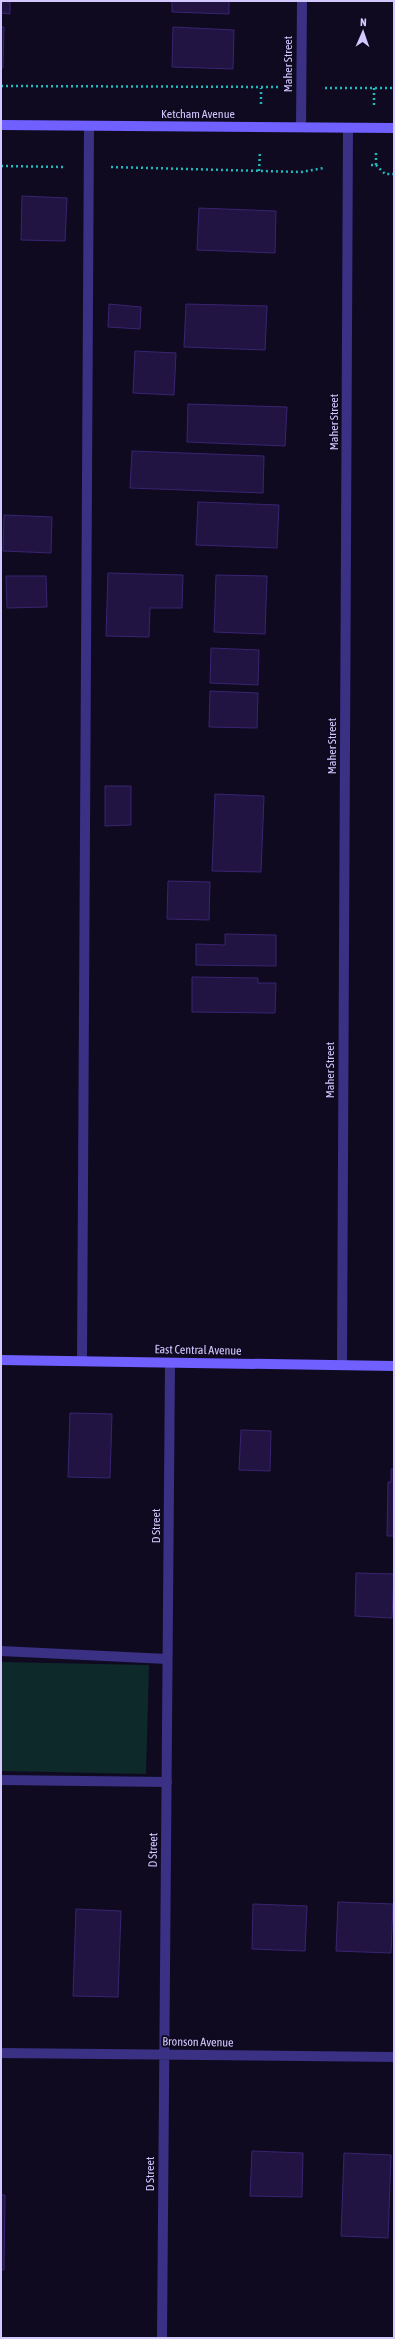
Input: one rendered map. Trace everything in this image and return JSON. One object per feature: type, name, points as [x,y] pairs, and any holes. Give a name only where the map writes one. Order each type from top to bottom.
[{"type":"street","name":"Maher Street","points":[[301,128],[302,1]]},
{"type":"street","name":"Ketcham Avenue","points":[[1,125],[394,128]]},
{"type":"street","points":[[82,1361],[89,126]]},
{"type":"street","name":"Maher Street","points":[[342,1365],[348,128]]},
{"type":"street","name":"East Central Avenue","points":[[1,1360],[394,1366]]},
{"type":"street","name":"D Street","points":[[162,2338],[170,1363]]},
{"type":"street","points":[[1,1651],[167,1659]]},
{"type":"street","points":[[1,1780],[167,1782]]},
{"type":"street","name":"Bronson Avenue","points":[[1,2053],[394,2057]]},
{"type":"path","points":[[1,86],[394,88]]},
{"type":"path","points":[[374,88],[376,165]]},
{"type":"path","points":[[1,166],[301,172],[348,164],[376,165],[385,174],[394,174]]},
{"type":"green space","points":[[1,1662],[149,1665],[146,1774],[1,1771]]},
{"type":"building","points":[[1,1],[10,1],[10,14],[1,13]]},
{"type":"building","points":[[172,1],[229,1],[229,14],[172,12]]},
{"type":"building","points":[[1,27],[4,27],[3,68],[1,68]]},
{"type":"building","points":[[173,27],[234,30],[233,69],[172,67]]},
{"type":"building","points":[[22,196],[67,198],[65,241],[21,240]]},
{"type":"building","points":[[199,208],[276,211],[275,253],[197,250]]},
{"type":"building","points":[[109,304],[141,307],[140,329],[108,327]]},
{"type":"building","points":[[186,304],[267,306],[265,350],[184,347]]},
{"type":"building","points":[[135,351],[176,353],[174,395],[133,393]]},
{"type":"building","points":[[188,404],[287,407],[285,446],[187,442]]},
{"type":"building","points":[[132,451],[264,456],[263,493],[130,488]]},
{"type":"building","points":[[198,502],[279,505],[277,548],[196,545]]},
{"type":"building","points":[[4,515],[52,517],[51,553],[3,551]]},
{"type":"building","points":[[108,573],[183,575],[182,608],[150,608],[149,637],[106,636]]},
{"type":"building","points":[[216,575],[267,576],[265,634],[214,632]]},
{"type":"building","points":[[6,576],[46,576],[47,607],[7,608]]},
{"type":"building","points":[[211,648],[259,650],[258,685],[210,683]]},
{"type":"building","points":[[210,691],[258,693],[257,728],[209,727]]},
{"type":"building","points":[[105,786],[131,786],[131,825],[105,826]]},
{"type":"building","points":[[215,794],[264,796],[261,872],[212,871]]},
{"type":"building","points":[[168,881],[210,882],[209,920],[167,919]]},
{"type":"building","points":[[225,934],[276,935],[276,966],[196,965],[196,944],[225,945]]},
{"type":"building","points":[[192,977],[258,978],[258,983],[276,983],[275,1013],[192,1012]]},
{"type":"building","points":[[70,1413],[112,1414],[110,1478],[68,1477]]},
{"type":"building","points":[[241,1430],[271,1431],[270,1471],[239,1470]]},
{"type":"building","points":[[391,1469],[394,1469],[394,1536],[387,1536],[388,1482],[391,1482]]},
{"type":"building","points":[[356,1573],[394,1574],[392,1618],[355,1616]]},
{"type":"building","points":[[338,1902],[393,1904],[391,1953],[336,1951]]},
{"type":"building","points":[[253,1904],[307,1906],[305,1951],[252,1949]]},
{"type":"building","points":[[76,1909],[121,1911],[118,1997],[73,1996]]},
{"type":"building","points":[[252,2151],[303,2153],[302,2197],[250,2196]]},
{"type":"building","points":[[344,2153],[391,2155],[388,2238],[341,2236]]},
{"type":"building","points":[[1,2195],[5,2195],[4,2270],[1,2270]]}]
